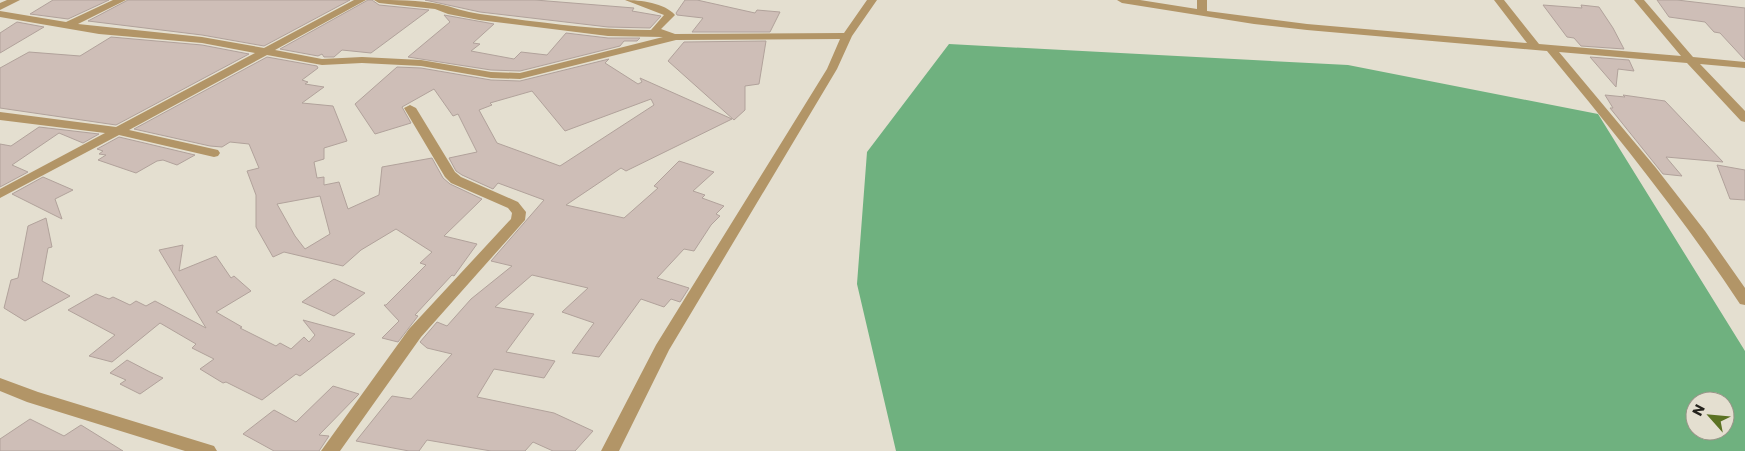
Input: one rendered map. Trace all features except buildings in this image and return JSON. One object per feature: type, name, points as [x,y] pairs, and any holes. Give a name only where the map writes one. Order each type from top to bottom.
[{"type":"street","points":[[0,7],[15,0]]},
{"type":"street","points":[[68,25],[122,0]]},
{"type":"street","points":[[0,194],[361,0]]},
{"type":"street","points":[[379,0],[436,6],[452,12],[479,17],[608,32],[658,32],[676,37]]},
{"type":"street","points":[[630,0],[663,9],[670,14],[656,29],[658,32]]},
{"type":"street","points":[[610,451],[662,349],[832,69],[847,36],[872,0]]},
{"type":"street","points":[[1122,0],[1202,13],[1307,26],[1745,65]]},
{"type":"street","points":[[1202,0],[1202,13]]},
{"type":"street","points":[[1499,0],[1535,46]]},
{"type":"street","points":[[1639,0],[1690,60],[1745,118]]},
{"type":"street","points":[[0,14],[165,38],[194,38],[322,62],[362,60],[421,63],[504,77],[520,76],[676,37],[847,36]]},
{"type":"street","points":[[1549,48],[1654,174],[1714,251],[1745,300]]},
{"type":"street","points":[[330,451],[415,333],[518,220],[519,212],[513,205],[456,180],[450,174],[410,108]]},
{"type":"street","points":[[0,116],[118,132],[214,154]]},
{"type":"street","points":[[0,384],[34,397],[208,451]]},
{"type":"green space","points":[[949,44],[1348,65],[1598,114],[1745,351],[1745,451],[896,451],[857,284],[867,152]]}]
